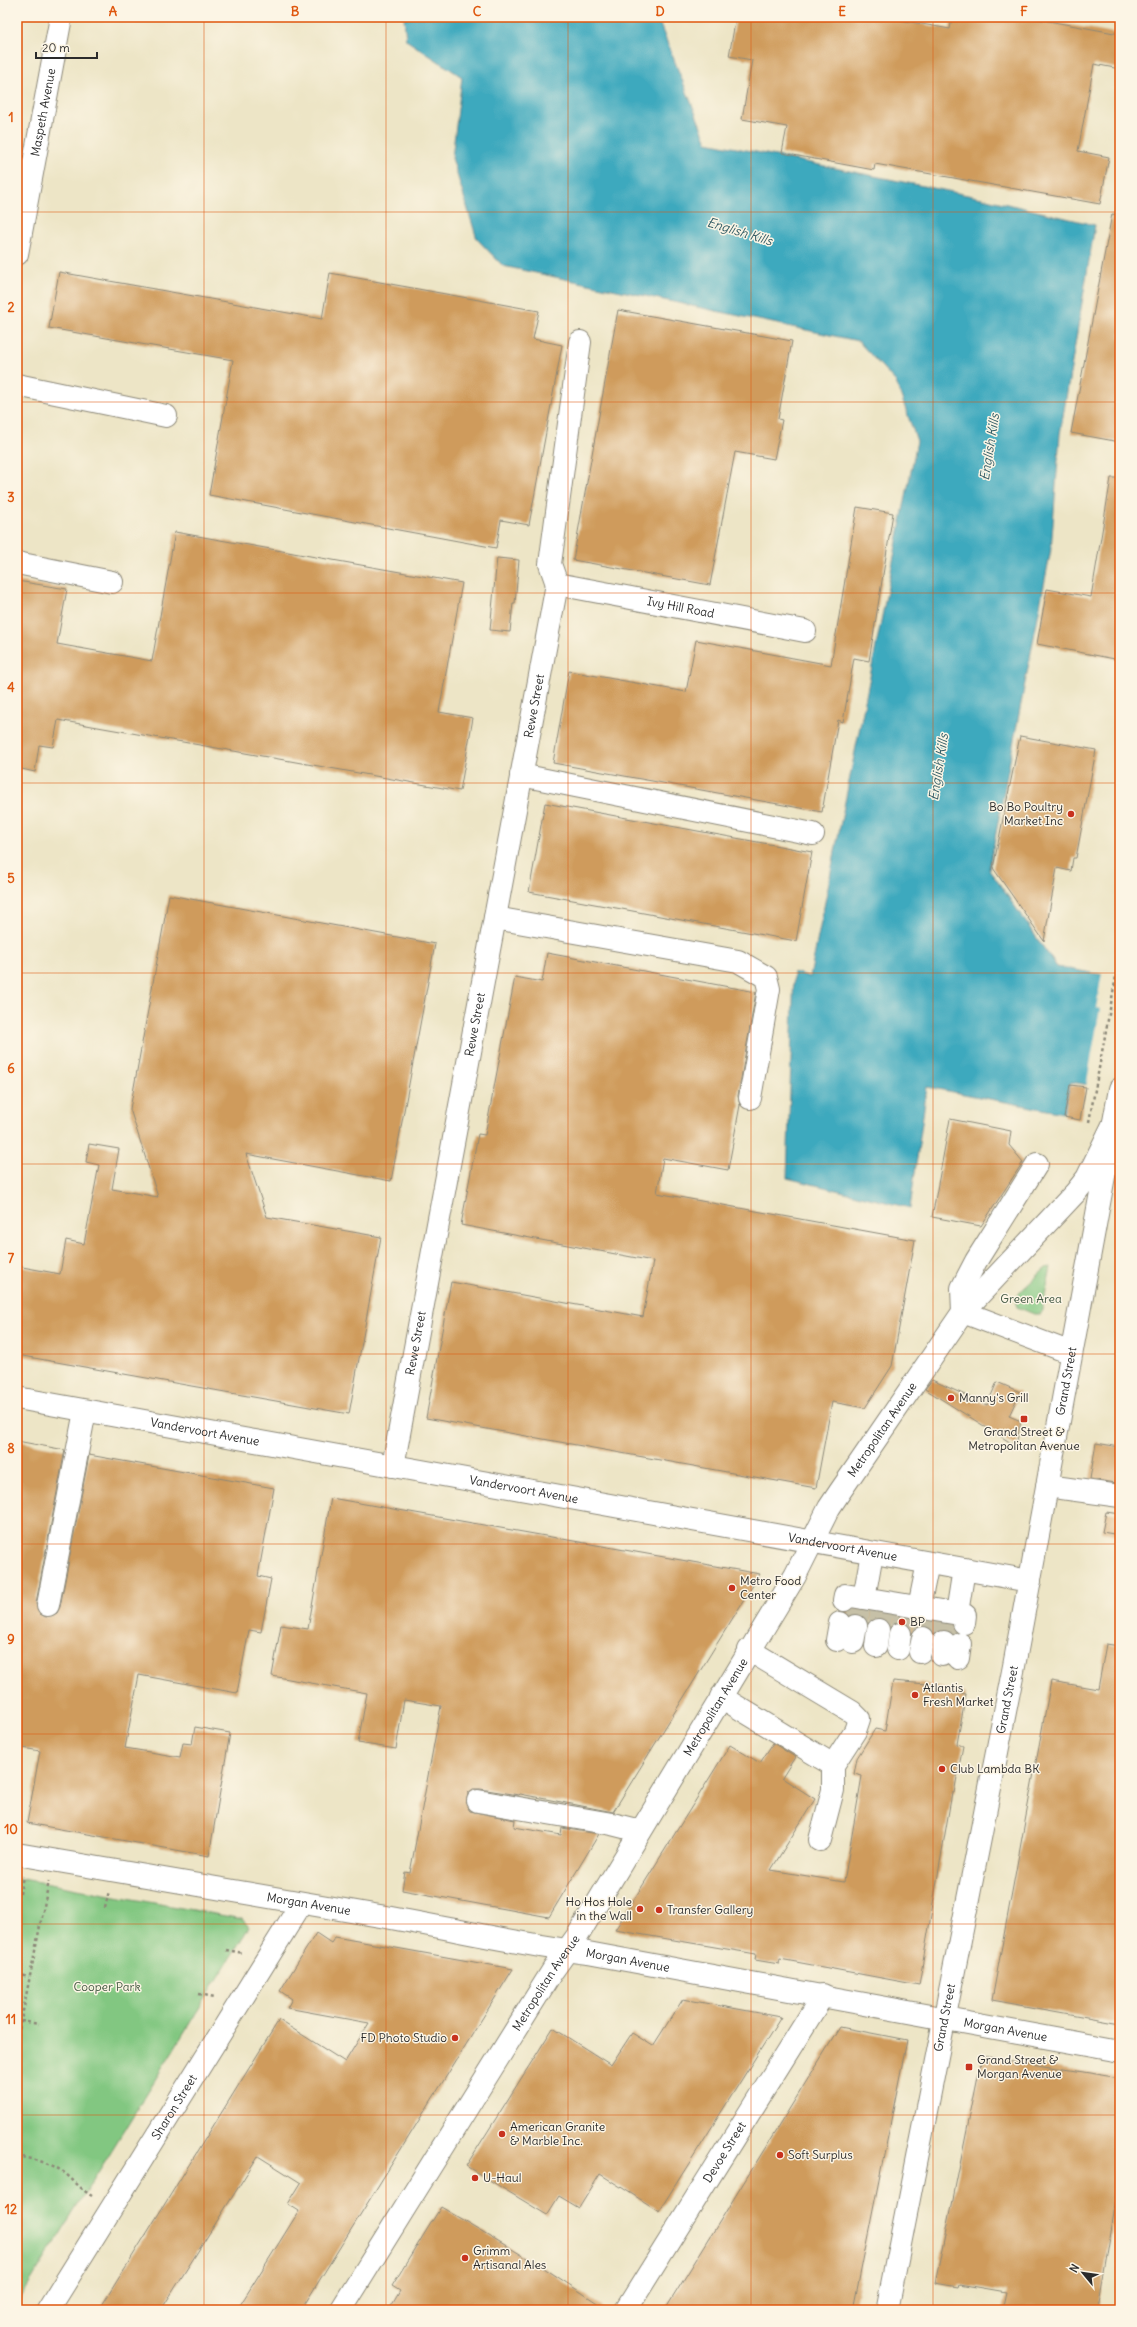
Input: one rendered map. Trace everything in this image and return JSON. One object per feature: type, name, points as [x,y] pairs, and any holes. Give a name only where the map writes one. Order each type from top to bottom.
[{"type":"main road","name":"Maspeth Avenue","points":[[17,254],[24,173],[61,17]]},
{"type":"main road","points":[[557,584],[550,564],[580,342]]},
{"type":"main road","points":[[17,385],[166,416]]},
{"type":"main road","points":[[17,563],[112,582]]},
{"type":"main road","name":"Ivy Hill Road","points":[[557,584],[805,630]]},
{"type":"main road","name":"Rewe Street","points":[[393,1466],[557,584]]},
{"type":"main road","points":[[521,775],[813,834]]},
{"type":"main road","points":[[495,918],[738,962],[755,969],[766,977],[769,989],[750,1098]]},
{"type":"main road","name":"Grand Street","points":[[887,2310],[1030,1581],[1120,1089]]},
{"type":"main road","name":"Metropolitan Avenue","points":[[341,2310],[566,1950],[578,1935],[720,1697],[795,1576],[833,1503],[963,1312],[1076,1192],[1090,1172],[1114,1123]]},
{"type":"main road","points":[[1037,1164],[976,1261],[962,1288],[963,1312],[1071,1353]]},
{"type":"main road","name":"Vandervoort Avenue","points":[[17,1398],[1030,1581]]},
{"type":"main road","points":[[48,1605],[85,1411]]},
{"type":"main road","points":[[1047,1486],[1120,1496]]},
{"type":"main road","points":[[872,1553],[866,1601],[954,1617],[964,1569]]},
{"type":"main road","points":[[917,1610],[928,1563]]},
{"type":"main road","points":[[749,1650],[852,1712],[859,1718],[855,1731],[833,1765],[832,1790],[820,1840]]},
{"type":"main road","points":[[720,1697],[833,1765]]},
{"type":"main road","points":[[478,1801],[612,1824],[640,1831]]},
{"type":"main road","name":"Morgan Avenue","points":[[17,1854],[301,1904],[374,1915],[823,1995],[1120,2051]]},
{"type":"main road","name":"Sharon Street","points":[[48,2310],[301,1904]]},
{"type":"main road","name":"Devoe Street","points":[[626,2310],[823,1995]]},
{"type":"path","points":[[1090,1118],[1120,955]]},
{"type":"path","points":[[20,1894],[23,1876]]},
{"type":"path","points":[[17,2041],[49,1880]]},
{"type":"path","points":[[105,1908],[109,1891]]},
{"type":"path","points":[[226,1950],[243,1953]]},
{"type":"path","points":[[17,1974],[29,1977]]},
{"type":"path","points":[[199,1994],[215,1997]]},
{"type":"path","points":[[17,2015],[23,2010]]},
{"type":"path","points":[[20,2021],[40,2024]]},
{"type":"path","points":[[17,2131],[21,2132]]},
{"type":"path","points":[[17,2156],[41,2161],[65,2173],[80,2189],[92,2196]]},
{"type":"green space","name":"Green Area","points":[[1051,1267],[1041,1314],[1034,1314],[1017,1307],[1015,1300],[1021,1291],[1046,1268]]},
{"type":"green space","name":"Cooper Park","points":[[17,1878],[242,1919],[249,1927],[17,2304]]},
{"type":"water","name":"English Kills","points":[[404,17],[657,17],[707,142],[982,198],[1095,225],[1060,434],[1051,549],[989,869],[1057,967],[1104,975],[1100,1006],[1120,1090],[1071,1082],[1063,1113],[927,1087],[910,1208],[787,1178],[794,972],[810,977],[917,441],[896,382],[858,341],[503,266],[477,239],[452,158],[462,77],[406,40]]},
{"type":"pier","points":[[1102,973],[1106,975],[1102,1004],[1120,1007],[1120,1092],[1086,1087],[1100,1009],[1096,1008]]},
{"type":"building","points":[[736,17],[894,17],[894,19],[950,29],[952,17],[1026,17],[1120,34],[1120,69],[1094,64],[1078,151],[1109,157],[1100,204],[875,164],[874,170],[782,153],[787,127],[742,119],[752,60],[729,56]]},
{"type":"building","points":[[1112,214],[1120,215],[1120,442],[1071,433]]},
{"type":"building","points":[[59,272],[322,319],[330,273],[539,311],[533,339],[562,345],[529,525],[501,520],[496,548],[209,495],[233,360],[49,328]]},
{"type":"building","points":[[618,310],[792,341],[778,419],[782,420],[774,459],[735,452],[710,585],[573,560]]},
{"type":"building","points":[[1111,478],[1120,478],[1120,660],[1037,644],[1047,589],[1091,597]]},
{"type":"building","points":[[857,507],[893,513],[869,661],[854,658],[843,722],[838,720],[822,812],[553,763],[569,671],[686,692],[696,640],[831,665]]},
{"type":"building","points":[[175,532],[462,583],[439,712],[473,718],[460,791],[58,720],[53,747],[39,745],[35,772],[17,768],[17,581],[67,589],[57,644],[152,661]]},
{"type":"building","points":[[497,558],[519,560],[515,603],[513,603],[510,632],[490,630]]},
{"type":"building","points":[[1020,736],[1096,750],[1076,858],[1073,858],[1071,871],[1057,868],[1044,941],[993,868]]},
{"type":"building","points":[[545,803],[812,852],[796,941],[529,892]]},
{"type":"building","points":[[169,895],[435,944],[391,1181],[246,1154],[267,1217],[381,1237],[349,1414],[17,1355],[17,1266],[60,1274],[66,1240],[84,1244],[99,1165],[86,1162],[89,1144],[119,1149],[112,1189],[158,1197],[130,1109]]},
{"type":"building","points":[[547,953],[756,992],[738,1096],[740,1105],[728,1170],[663,1158],[657,1193],[915,1240],[892,1366],[865,1408],[832,1402],[816,1488],[426,1418],[451,1282],[643,1317],[653,1261],[461,1225],[478,1134],[485,1135],[515,977],[542,982]]},
{"type":"building","points":[[1070,1085],[1086,1087],[1080,1120],[1064,1117]]},
{"type":"building","points":[[950,1119],[1011,1131],[1009,1145],[1023,1162],[981,1226],[932,1217]]},
{"type":"building","points":[[932,1380],[987,1405],[997,1382],[1020,1392],[1009,1416],[1021,1421],[1016,1446],[925,1389]]},
{"type":"building","points":[[17,1441],[65,1450],[36,1603],[40,1614],[46,1617],[57,1613],[60,1607],[89,1455],[274,1488],[258,1576],[271,1579],[261,1632],[249,1630],[237,1693],[139,1675],[125,1748],[180,1757],[183,1743],[192,1744],[195,1727],[230,1733],[209,1856],[27,1823],[40,1751],[17,1747]]},
{"type":"building","points":[[1096,1443],[1120,1447],[1116,1483],[1090,1479]]},
{"type":"building","points":[[331,1498],[760,1574],[613,1812],[520,1794],[480,1789],[473,1789],[468,1793],[466,1805],[470,1811],[515,1820],[514,1827],[561,1835],[562,1828],[599,1834],[549,1917],[402,1890],[405,1872],[410,1873],[441,1706],[404,1700],[396,1749],[358,1743],[367,1693],[272,1676],[281,1625],[308,1629]]},
{"type":"building","points":[[1106,1512],[1120,1514],[1120,1535],[1102,1532]]},
{"type":"building","points":[[852,1609],[952,1626],[956,1632],[953,1634],[946,1630],[935,1634],[931,1628],[919,1626],[912,1633],[908,1624],[902,1622],[895,1623],[890,1627],[886,1620],[880,1618],[873,1619],[868,1623],[864,1617],[859,1614],[850,1616],[845,1612]]},
{"type":"building","points":[[1106,1644],[1120,1646],[1120,2023],[992,2000],[1051,1681],[1098,1689]]},
{"type":"building","points":[[893,1681],[926,1684],[966,1694],[957,1744],[963,1746],[954,1793],[952,1793],[919,1985],[780,1959],[779,1964],[755,1960],[756,1954],[615,1930],[730,1745],[760,1763],[773,1743],[795,1757],[782,1778],[815,1799],[771,1870],[844,1882],[862,1776],[854,1774],[857,1758],[875,1729],[885,1731]]},
{"type":"building","points":[[316,1933],[331,1943],[335,1937],[513,1969],[301,2310],[237,2310],[299,2211],[288,2204],[301,2183],[258,2156],[161,2310],[99,2310],[279,2020],[345,2062],[369,2023],[287,2008],[292,1999],[280,1991]]},
{"type":"building","points":[[683,1999],[781,2017],[659,2211],[600,2174],[579,2208],[559,2196],[547,2215],[466,2166],[553,2028],[611,2065],[632,2033],[653,2046]]},
{"type":"building","points":[[840,2027],[907,2040],[853,2310],[665,2310]]},
{"type":"building","points":[[982,2056],[1120,2078],[1120,2175],[1098,2310],[1002,2310],[1006,2292],[960,2284],[959,2287],[936,2283]]},
{"type":"building","points":[[441,2207],[547,2270],[608,2310],[389,2310],[400,2291],[392,2286]]},
{"type":"tunnel","points":[[856,1626],[860,1604]]},
{"type":"tunnel","points":[[878,1630],[882,1608]]},
{"type":"tunnel","points":[[900,1634],[904,1612]]},
{"type":"tunnel","points":[[923,1638],[927,1616]]},
{"type":"tunnel","points":[[944,1642],[948,1620]]},
{"type":"place","name":"Bo Bo Poultry Market Inc","points":[[1071,814]]},
{"type":"place","name":"Manny's Grill","points":[[951,1398]]},
{"type":"place","name":"Grand Street & Metropolitan Avenue","points":[[1024,1419]]},
{"type":"place","name":"Metro Food Center","points":[[732,1588]]},
{"type":"place","name":"BP","points":[[902,1622]]},
{"type":"place","name":"Atlantis Fresh Market","points":[[915,1695]]},
{"type":"place","name":"Club Lambda BK","points":[[942,1769]]},
{"type":"place","name":"Ho Hos Hole in the Wall","points":[[640,1909]]},
{"type":"place","name":"Transfer Gallery","points":[[659,1910]]},
{"type":"place","name":"FD Photo Studio","points":[[455,2038]]},
{"type":"place","name":"Grand Street & Morgan Avenue","points":[[969,2067]]},
{"type":"place","name":"American Granite & Marble Inc.","points":[[502,2134]]},
{"type":"place","name":"Soft Surplus","points":[[780,2155]]},
{"type":"place","name":"U-Haul","points":[[475,2178]]},
{"type":"place","name":"Grimm Artisanal Ales","points":[[465,2258]]}]
